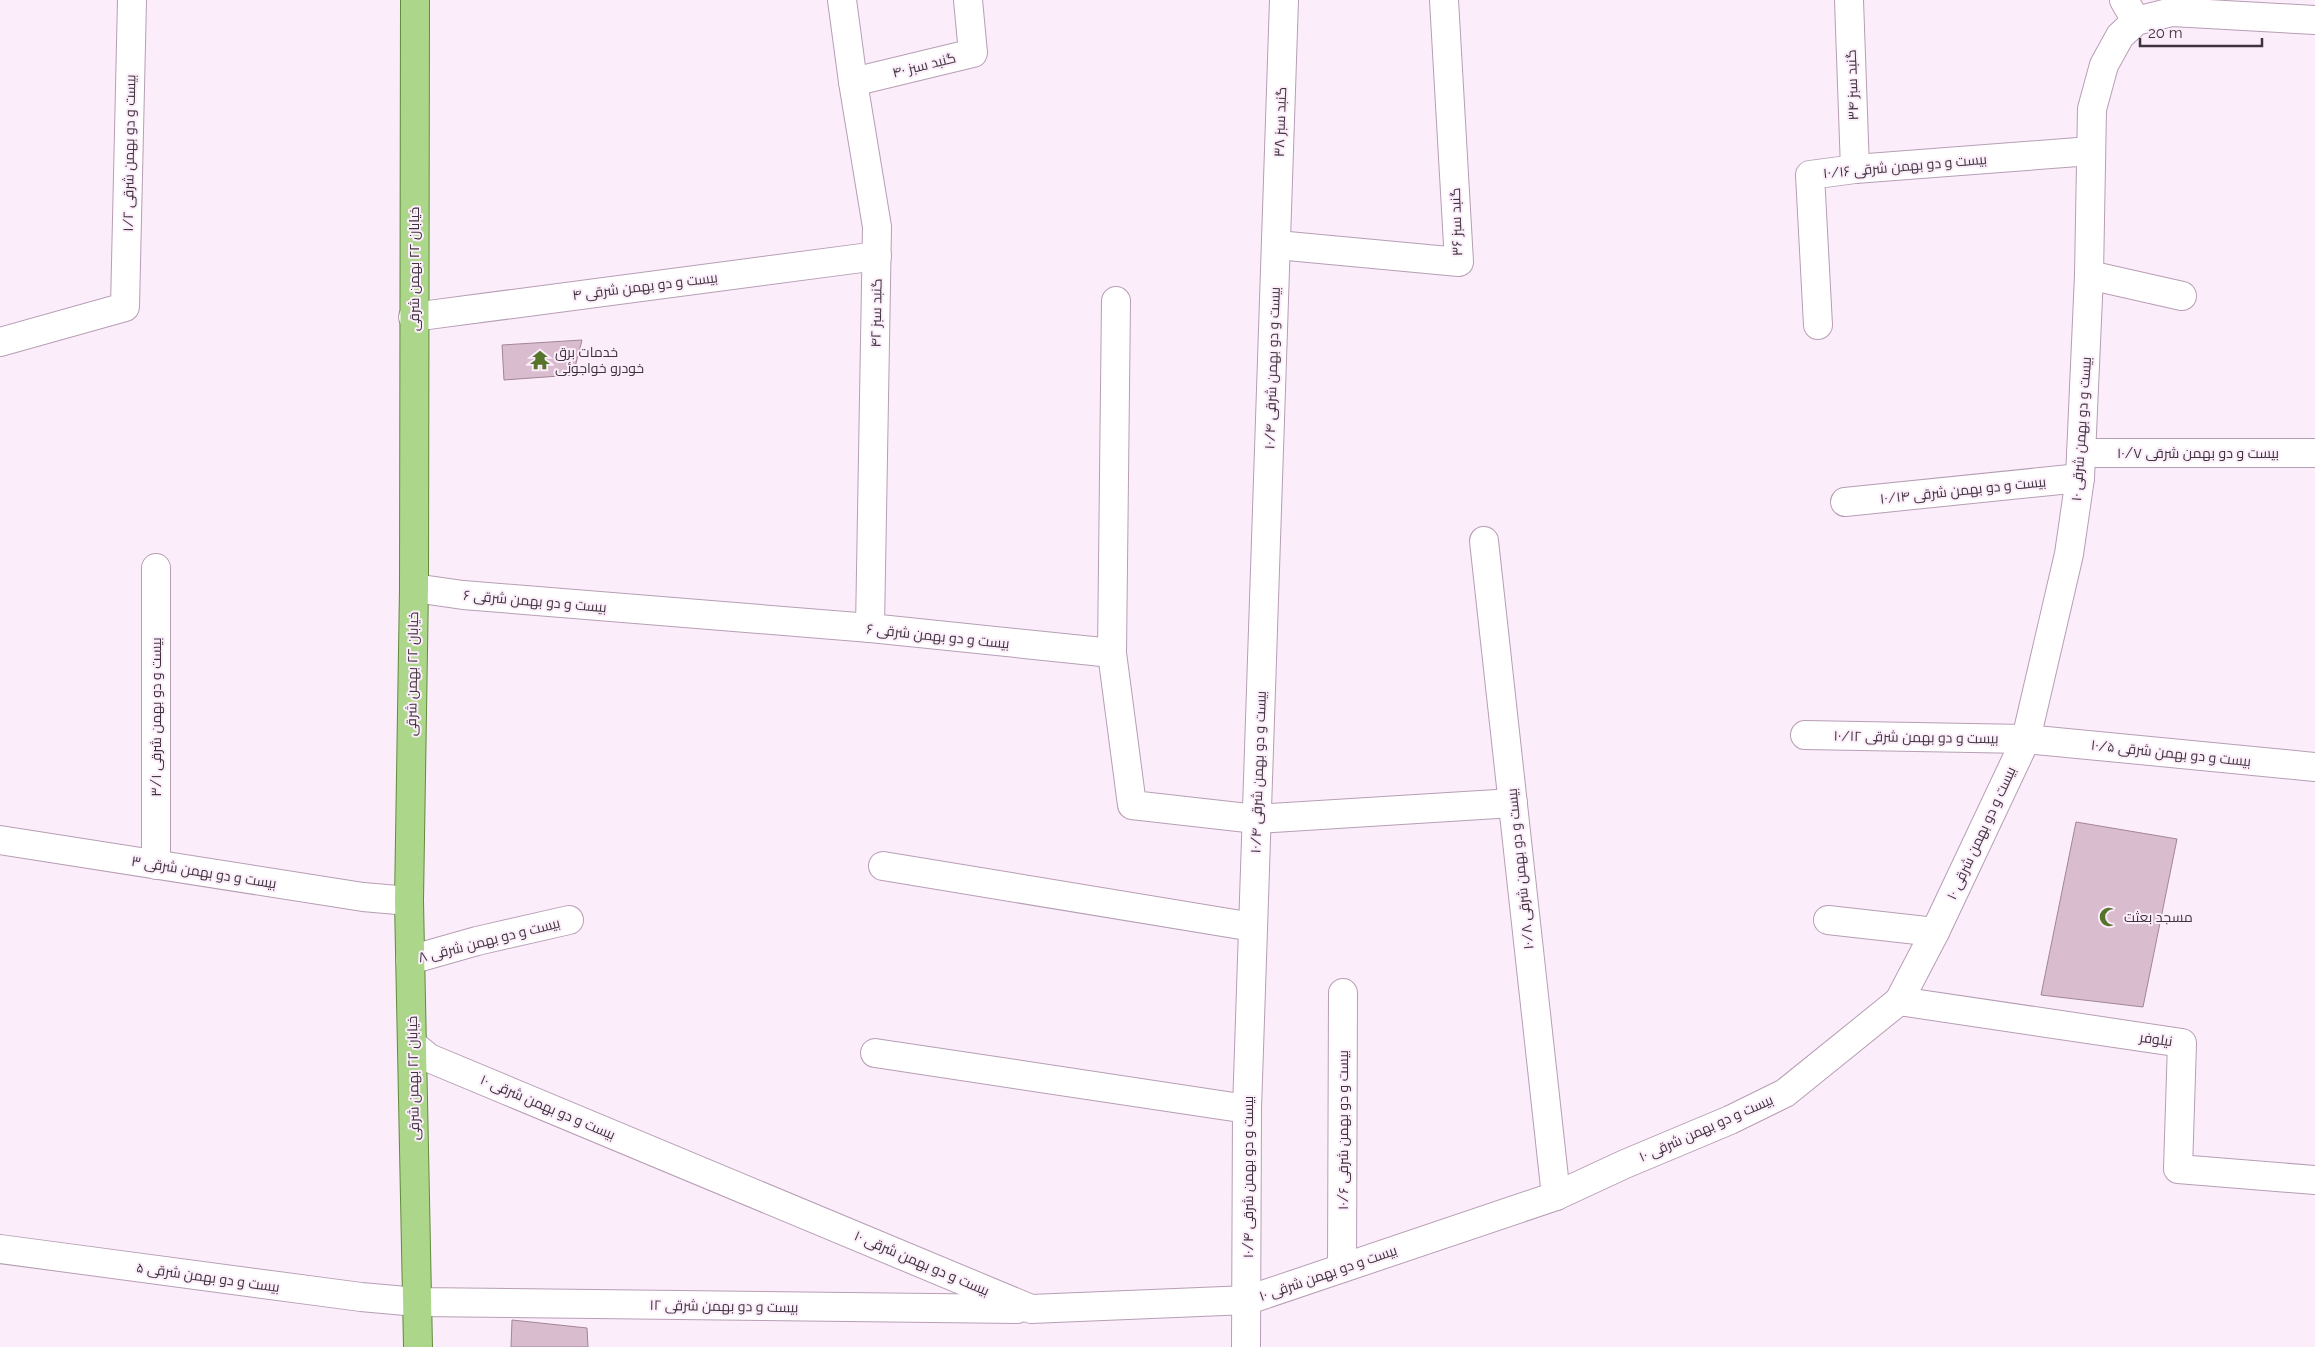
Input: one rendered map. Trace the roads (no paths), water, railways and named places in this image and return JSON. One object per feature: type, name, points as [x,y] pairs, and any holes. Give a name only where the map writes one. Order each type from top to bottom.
[{"type":"main road","name":"خیابان ۲۲ بهمن شرقی","points":[[415,0],[414,588],[409,901],[418,1347]]},
{"type":"street","name":"بیست و دو بهمن شرقی ۱/۲","points":[[0,342],[125,307],[132,0]]},
{"type":"street","name":"گنبد سبز ۴۲","points":[[842,0],[853,82],[877,227],[870,628]]},
{"type":"street","name":"گنبد سبز ۴۰","points":[[853,82],[973,53],[968,0]]},
{"type":"street","name":"گنبد سبز ۳۸","points":[[1277,245],[1284,0]]},
{"type":"street","name":"گنبد سبز ۳۶","points":[[1277,245],[1459,262],[1444,0]]},
{"type":"street","name":"گنبد سبز ۳۴","points":[[1848,0],[1855,169]]},
{"type":"street","name":"بیست و دو بهمن شرقی ۱۰","points":[[412,1044],[429,1058],[1031,1309],[1248,1300],[1556,1196],[1625,1164],[1730,1120],[1786,1093],[1898,1001],[1935,932],[2026,739],[2068,554],[2081,465],[2089,275],[2092,109],[2104,64],[2120,36],[2130,11],[2172,12],[2202,6],[2315,20]]},
{"type":"street","name":"بیست و دو بهمن شرقی ۱۰/۱۶","points":[[1818,325],[1810,175],[1855,169],[2091,151]]},
{"type":"street","name":"بیست و دو بهمن شرقی ۱۰/۴","points":[[1246,1347],[1248,1300],[1247,1109],[1277,245]]},
{"type":"street","name":"بیست و دو بهمن شرقی ۴","points":[[413,317],[877,256]]},
{"type":"street","points":[[2089,275],[2182,296]]},
{"type":"street","points":[[1116,301],[1112,654],[1132,805],[1256,818],[1513,803]]},
{"type":"street","name":"بیست و دو بهمن شرقی ۱۰/۷","points":[[2081,465],[2315,453]]},
{"type":"street","name":"بیست و دو بهمن شرقی ۱۰/۱۴","points":[[1845,502],[2081,465]]},
{"type":"street","name":"بیست و دو بهمن شرقی ۱۰/۸","points":[[1484,541],[1556,1196]]},
{"type":"street","name":"بیست و دو بهمن شرقی ۳/۱","points":[[156,568],[156,865]]},
{"type":"street","name":"بیست و دو بهمن شرقی ۶","points":[[414,588],[463,595],[870,628],[1112,654]]},
{"type":"street","name":"بیست و دو بهمن شرقی ۱۰/۱۲","points":[[1806,736],[2026,739]]},
{"type":"street","name":"بیست و دو بهمن شرقی ۱۰/۵","points":[[2026,739],[2315,767]]},
{"type":"street","name":"بیست و دو بهمن شرقی ۳","points":[[0,840],[363,897],[409,901]]},
{"type":"street","points":[[883,866],[1253,927]]},
{"type":"street","name":"بیست و دو بهمن شرقی ۸","points":[[410,960],[569,920]]},
{"type":"street","points":[[1828,920],[1935,932]]},
{"type":"street","name":"بیست و دو بهمن شرقی ۱۰/۶","points":[[1342,1268],[1344,993]]},
{"type":"street","name":"نیلوفر","points":[[1898,1001],[2182,1043],[2178,1169],[2315,1180]]},
{"type":"street","points":[[875,1052],[1247,1109]]},
{"type":"street","name":"بیست و دو بهمن شرقی ۵","points":[[0,1249],[362,1297],[417,1302]]},
{"type":"street","name":"بیست و دو بهمن شرقی ۱۲","points":[[417,1302],[1031,1309]]},
{"type":"place","name":"خدمات برق خودرو خواجوئی","points":[[540,360]]},
{"type":"place","name":"مسجد بعثت","points":[[2109,917]]}]
